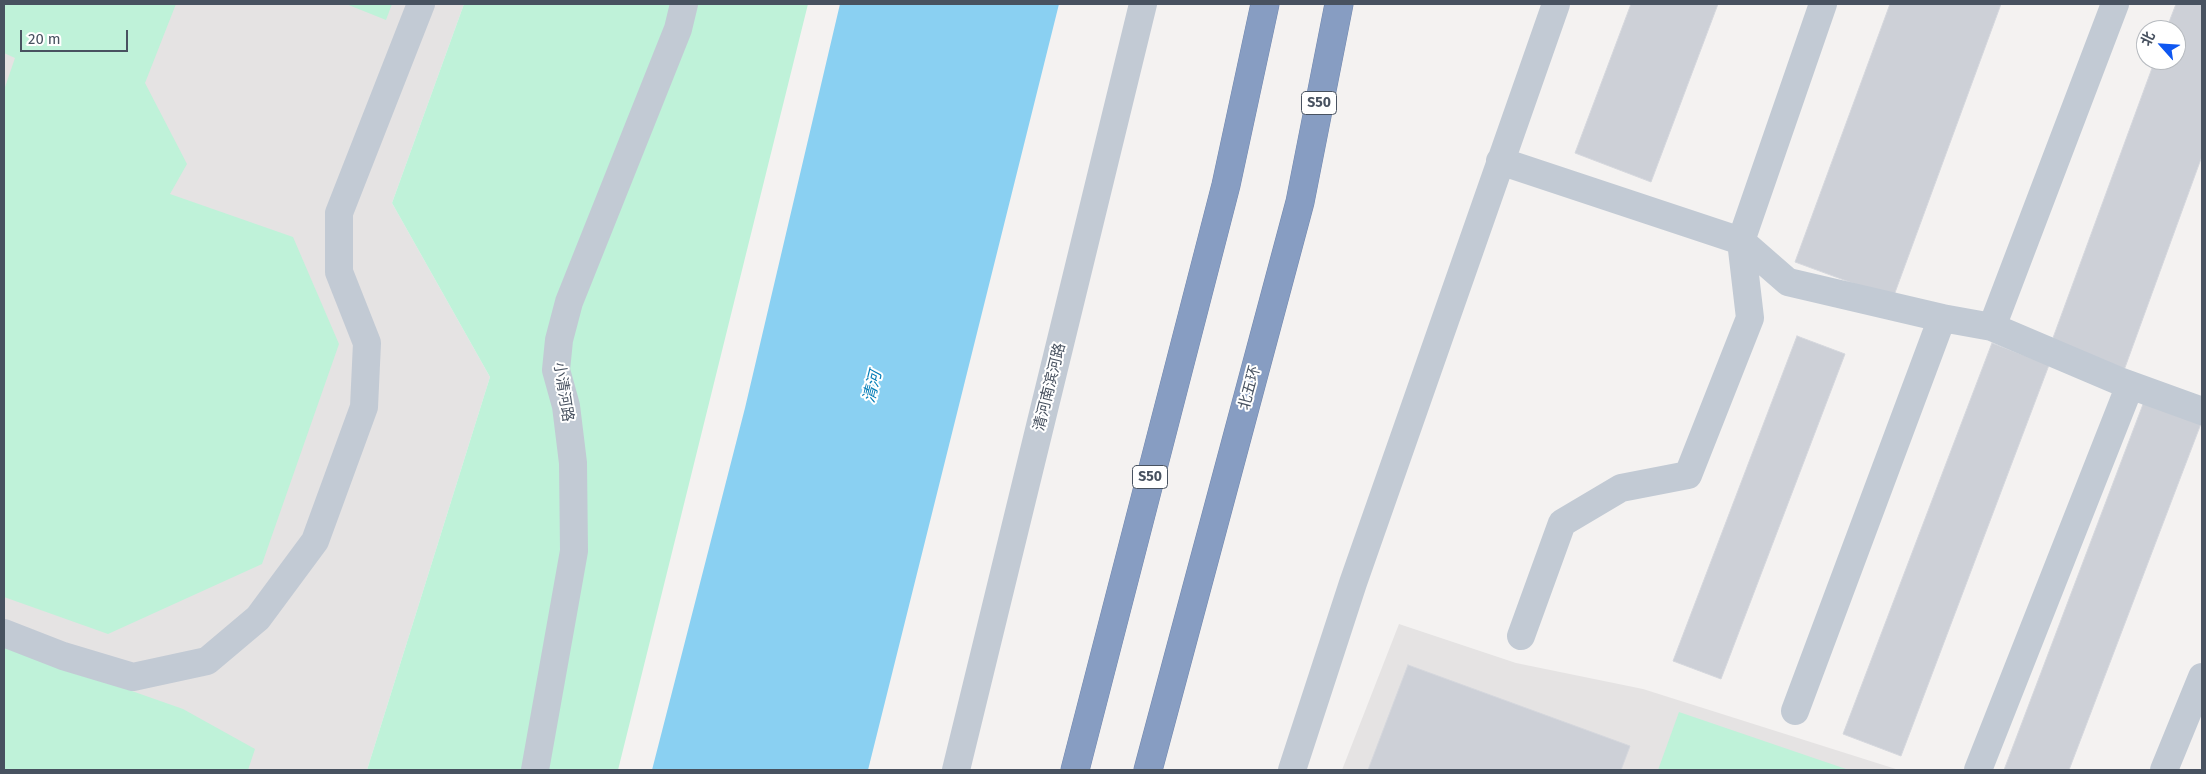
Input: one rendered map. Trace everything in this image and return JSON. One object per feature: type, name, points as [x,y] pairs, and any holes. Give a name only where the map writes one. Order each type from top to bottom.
[{"type":"highway","points":[[1226,185],[1248,4]]},
{"type":"highway","name":"S50","points":[[1075,770],[1226,185],[1265,4]]},
{"type":"highway","name":"北五环","points":[[1148,770],[1300,202],[1339,4]]},
{"type":"street","points":[[4,633],[63,656],[134,677],[207,660],[258,618],[315,541],[364,407],[367,343],[340,272],[339,213],[421,4]]},
{"type":"street","name":"小清河路","points":[[535,770],[574,551],[573,463],[566,406],[556,370],[559,340],[569,302],[678,29],[684,4]]},
{"type":"street","name":"清河南滨河路","points":[[956,770],[1143,4]]},
{"type":"street","points":[[1292,770],[1353,583],[1556,4]]},
{"type":"street","points":[[1520,636],[1562,523],[1621,488],[1688,475],[1750,318],[1741,241],[1822,4]]},
{"type":"street","points":[[1992,327],[2115,4]]},
{"type":"street","points":[[1500,161],[1741,241],[1788,282],[1942,318],[1992,327],[2130,385],[2202,411]]},
{"type":"street","points":[[1795,711],[1942,318]]},
{"type":"street","points":[[1978,770],[2130,385]]},
{"type":"street","points":[[2164,770],[2202,677]]},
{"type":"shaded area","points":[[4,4],[464,4],[392,203],[490,377],[367,770],[4,770]]},
{"type":"shaded area","points":[[1399,624],[1516,663],[1643,689],[1899,770],[1342,770]]},
{"type":"green space","points":[[4,4],[176,4],[145,83],[187,164],[170,194],[293,237],[339,344],[262,564],[108,634],[4,597],[4,90],[15,58],[4,53]]},
{"type":"green space","points":[[346,4],[392,4],[386,20]]},
{"type":"green space","points":[[464,4],[808,4],[618,770],[367,770],[490,377],[392,203]]},
{"type":"green space","points":[[4,646],[183,709],[255,749],[248,770],[4,770]]},
{"type":"green space","points":[[1679,712],[1849,770],[1658,770]]},
{"type":"water","name":"清河","points":[[840,4],[1059,4],[868,770],[652,770],[745,408]]},
{"type":"building","points":[[1631,4],[1718,4],[1651,182],[1575,153]]},
{"type":"building","points":[[1890,4],[2001,4],[1893,298],[1795,262]]},
{"type":"building","points":[[2176,4],[2202,4],[2202,156],[2123,373],[2050,346],[2151,70],[2186,70],[2186,20],[2170,20]]},
{"type":"building","points":[[1797,336],[1845,354],[1721,679],[1673,661]]},
{"type":"building","points":[[1992,343],[2049,365],[1901,756],[1843,734]]},
{"type":"building","points":[[2145,399],[2202,421],[2069,770],[2004,770]]},
{"type":"building","points":[[1408,665],[1630,746],[1621,770],[1368,770]]}]
